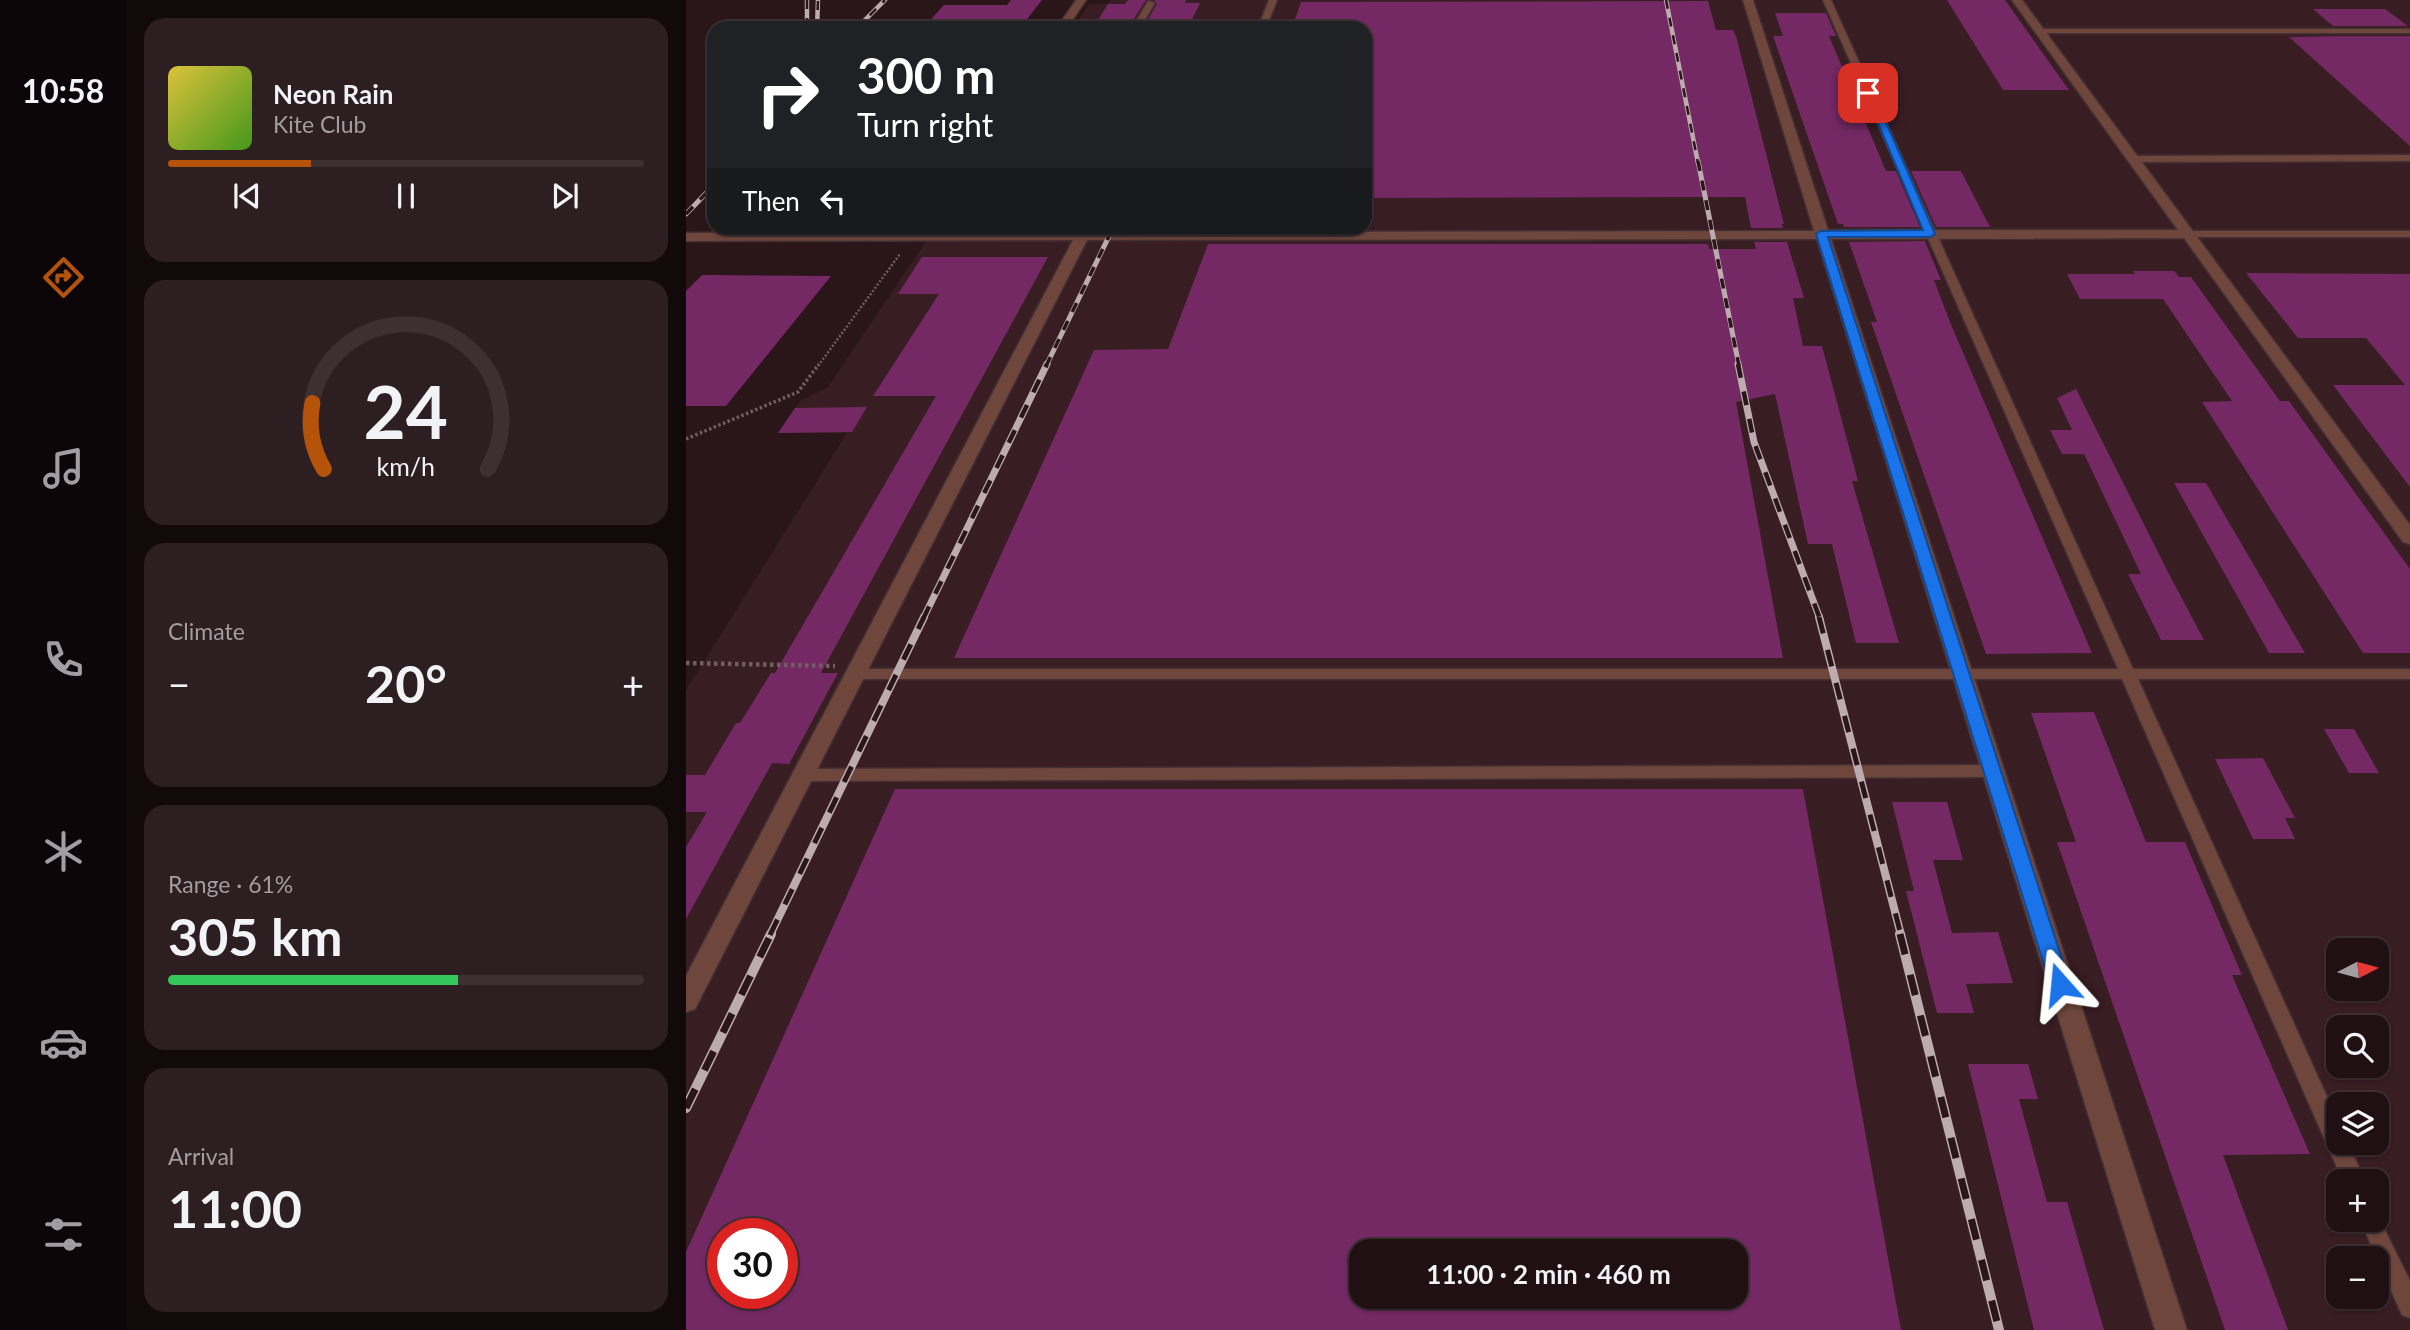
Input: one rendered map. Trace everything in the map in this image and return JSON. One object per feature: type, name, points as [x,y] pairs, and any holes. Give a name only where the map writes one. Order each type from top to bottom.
[{"type":"street","points":[[1067,21],[1082,0]]},
{"type":"street","points":[[1748,0],[2171,1330]]},
{"type":"street","points":[[2017,0],[2410,537]]},
{"type":"street","points":[[1372,233],[2187,234]]},
{"type":"street","points":[[686,237],[778,235]]},
{"type":"street","points":[[686,1002],[1083,235]]},
{"type":"lane","points":[[1265,21],[1273,0]]},
{"type":"lane","points":[[1827,0],[2349,1169]]},
{"type":"lane","points":[[1140,21],[1151,3]]},
{"type":"lane","points":[[2040,31],[2410,30]]},
{"type":"lane","points":[[2132,159],[2410,158]]},
{"type":"lane","points":[[2187,234],[2410,234]]},
{"type":"lane","points":[[858,670],[2410,674]]},
{"type":"lane","points":[[804,775],[1992,771]]},
{"type":"lane","points":[[2376,1232],[2410,1307]]},
{"type":"path","points":[[686,439],[797,392],[914,235]]},
{"type":"path","points":[[686,663],[858,670]]},
{"type":"shaded area","points":[[1111,0],[2410,0],[2410,1330],[686,1330],[686,690],[847,433],[778,433],[800,401],[828,387],[930,235],[1372,235],[1372,21],[1078,21],[1089,4],[1108,4]]},
{"type":"building","points":[[1011,0],[1042,0],[1026,21],[929,21],[944,5],[1007,5]]},
{"type":"building","points":[[1128,0],[1146,0],[1132,21],[1097,21],[1108,4],[1125,4]]},
{"type":"building","points":[[1154,0],[1200,3],[1191,21],[1147,21],[1157,4]]},
{"type":"building","points":[[1947,0],[2005,0],[2069,90],[2003,90]]},
{"type":"building","points":[[1708,1],[1716,30],[1733,30],[1736,36],[1783,228],[1751,228],[1745,197],[1372,198],[1372,21],[1294,21],[1301,2]]},
{"type":"building","points":[[2313,9],[2385,9],[2408,26],[2333,26]]},
{"type":"building","points":[[1775,13],[1826,13],[1836,36],[1829,36],[1886,171],[1896,171],[1920,227],[1844,227],[1843,224],[1838,224],[1773,36],[1783,36]]},
{"type":"building","points":[[2410,36],[2410,146],[2289,37]]},
{"type":"building","points":[[1911,171],[1961,171],[1990,227],[1936,227]]},
{"type":"building","points":[[1925,241],[1941,280],[1934,280],[1950,322],[2092,653],[1986,654],[1871,322],[1877,322],[1849,242]]},
{"type":"building","points":[[1754,242],[1787,242],[1804,298],[1793,298],[1803,346],[1822,346],[1858,481],[1852,481],[1899,643],[1856,643],[1832,544],[1808,544],[1775,394],[1736,402],[1783,658],[954,658],[1094,350],[1168,349],[1208,244],[1708,244],[1709,249],[1756,249]]},
{"type":"building","points":[[922,257],[1048,257],[821,673],[838,673],[789,764],[772,763],[686,919],[686,847],[707,812],[686,812],[686,775],[705,775],[736,723],[740,723],[771,673],[775,673],[936,396],[873,396],[939,294],[898,294]]},
{"type":"building","points":[[2133,271],[2174,271],[2179,277],[2191,277],[2280,401],[2289,401],[2410,569],[2410,653],[2363,653],[2202,402],[2232,401],[2163,299],[2080,299],[2067,274],[2135,274]]},
{"type":"building","points":[[2246,273],[2410,274],[2410,487],[2333,385],[2405,385],[2366,338],[2298,338]]},
{"type":"building","points":[[702,275],[831,276],[726,406],[686,406],[686,291]]},
{"type":"building","points":[[2076,389],[2204,640],[2161,640],[2128,574],[2141,574],[2084,454],[2062,454],[2050,430],[2072,430],[2057,398]]},
{"type":"building","points":[[867,407],[852,432],[778,433],[795,408]]},
{"type":"building","points":[[2174,483],[2206,483],[2305,653],[2269,653]]},
{"type":"building","points":[[2094,712],[2146,842],[2185,842],[2242,975],[2232,975],[2310,1154],[2223,1155],[2288,1330],[2225,1330],[2057,842],[2076,842],[2031,713]]},
{"type":"building","points":[[2324,729],[2354,729],[2379,773],[2349,773]]},
{"type":"building","points":[[2263,758],[2295,818],[2285,818],[2295,839],[2253,839],[2215,759]]},
{"type":"building","points":[[895,789],[1803,789],[1901,1330],[686,1330],[686,1252]]},
{"type":"building","points":[[1892,802],[1947,802],[1963,860],[1933,860],[1952,933],[1998,932],[2013,983],[1966,984],[1974,1013],[1937,1013],[1906,891],[1914,891]]},
{"type":"building","points":[[1968,1064],[2028,1064],[2038,1099],[2019,1099],[2047,1202],[2067,1202],[2104,1330],[2034,1330]]},
{"type":"railway","points":[[807,0],[807,21]]},
{"type":"railway","points":[[817,21],[818,0]]},
{"type":"railway","points":[[864,21],[885,0]]},
{"type":"railway","points":[[1666,0],[1698,163]]},
{"type":"railway","points":[[1698,161],[1739,366]]},
{"type":"railway","points":[[686,214],[707,192]]},
{"type":"railway","points":[[1046,366],[1110,235]]},
{"type":"railway","points":[[923,619],[1047,364]]},
{"type":"railway","points":[[1738,364],[1754,442],[1820,619]]},
{"type":"railway","points":[[770,935],[924,617]]},
{"type":"railway","points":[[1819,617],[1901,935]]},
{"type":"railway","points":[[686,1108],[771,934]]},
{"type":"railway","points":[[1900,934],[1999,1330]]},
{"type":"route","points":[[1868,93],[1930,234],[1821,234],[2060,984]]}]
